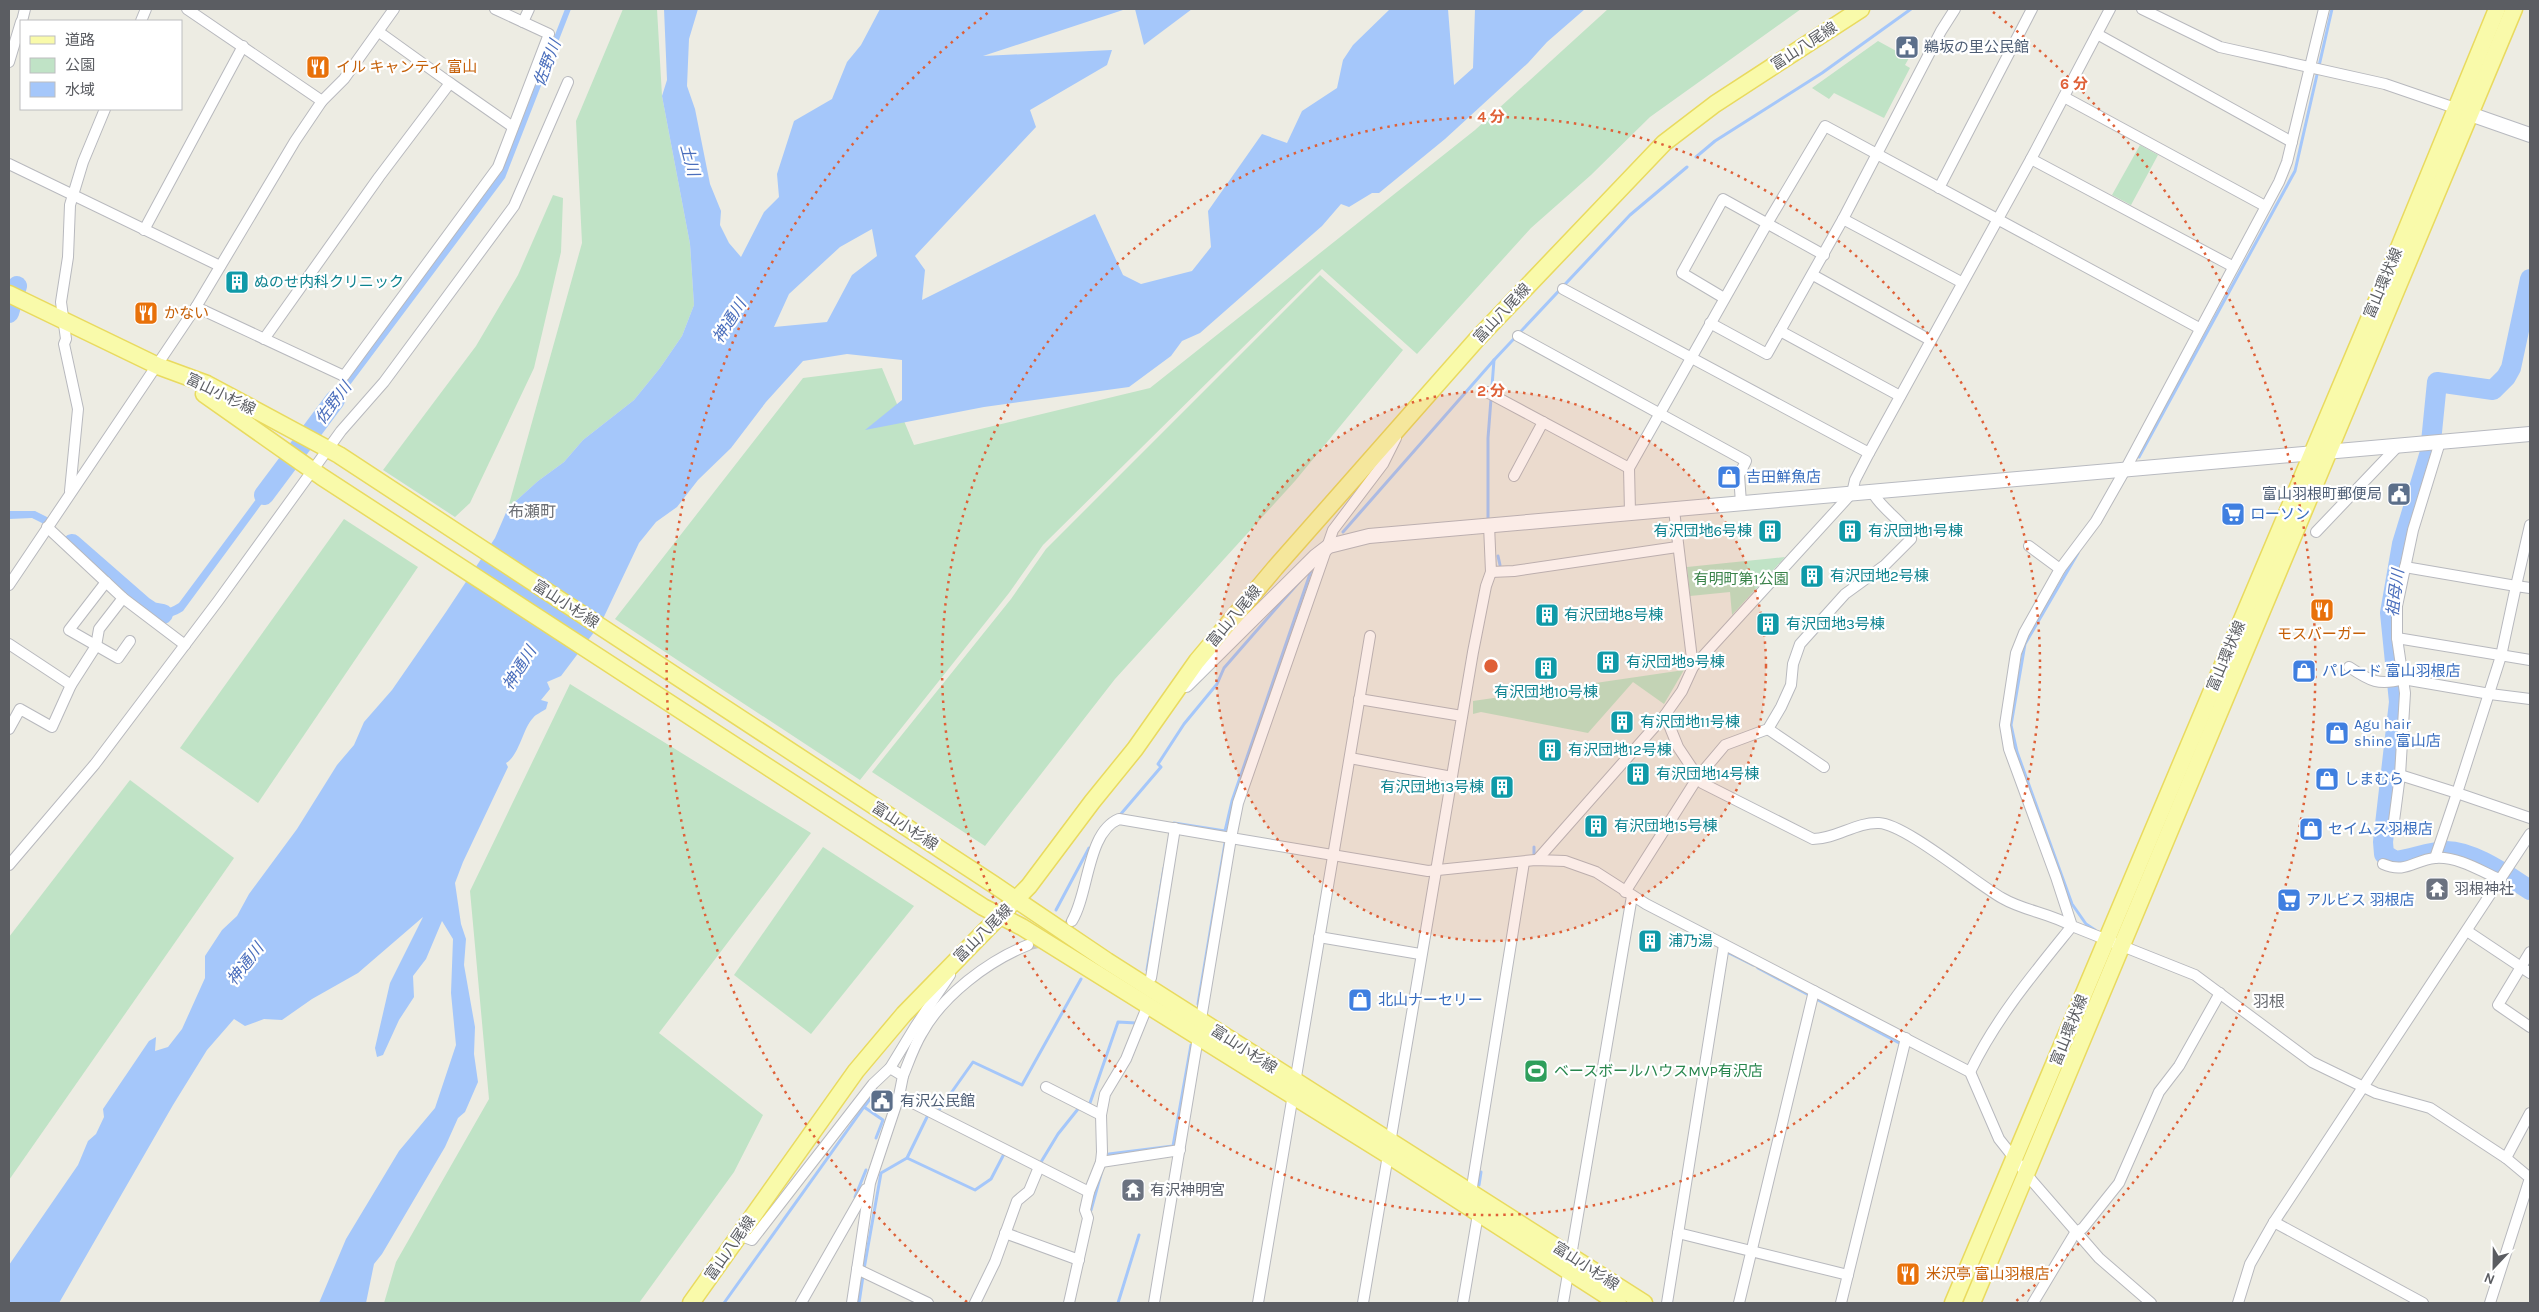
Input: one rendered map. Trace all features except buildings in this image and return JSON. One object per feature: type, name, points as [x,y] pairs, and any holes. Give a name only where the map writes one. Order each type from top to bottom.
[{"type":"main road","name":"富山八尾線","points":[[691,1303],[856,1071],[904,1014],[1016,899],[1136,749],[1197,661],[1407,417],[1477,339],[1664,144],[1715,104],[1861,9]]},
{"type":"main road","name":"富山環状線","points":[[1972,1303],[2328,453],[2463,111],[2497,9]]},
{"type":"main road","name":"富山環状線","points":[[1953,1303],[2311,454],[2463,111],[2514,9]]},
{"type":"main road","name":"富山小杉線","points":[[9,294],[158,366],[227,408],[317,474],[983,907],[1022,927],[1200,1029]]},
{"type":"main road","name":"富山小杉線","points":[[158,366],[207,384],[333,452],[1016,899],[1200,1029],[1389,1148],[1471,1193],[1570,1263],[1618,1303]]},
{"type":"main road","name":"富山小杉線","points":[[1389,1148],[1478,1214],[1644,1303]]},
{"type":"street","points":[[187,9],[322,101]]},
{"type":"street","points":[[9,585],[70,492],[158,366],[196,307],[295,141],[322,101],[344,79],[394,9]]},
{"type":"street","points":[[196,307],[344,376],[498,167],[549,34],[495,9]]},
{"type":"street","points":[[523,22],[529,9]]},
{"type":"street","points":[[1710,322],[1767,354],[1824,255],[1955,9]]},
{"type":"street","points":[[1939,188],[2032,9]]},
{"type":"street","points":[[1538,860],[1665,715],[1682,691],[1693,667],[1852,493],[1855,480],[1869,453],[2031,159],[2110,9]]},
{"type":"street","points":[[2142,9],[2220,47],[2385,84],[2530,135]]},
{"type":"street","points":[[2072,926],[2056,876],[2009,749],[2005,725],[2016,653],[2024,633],[2060,569],[2096,521],[2125,470],[2197,338],[2199,328],[2284,168],[2324,9]]},
{"type":"street","points":[[9,62],[20,25]]},
{"type":"street","points":[[379,32],[514,127]]},
{"type":"street","points":[[2097,34],[2292,142]]},
{"type":"street","points":[[144,230],[243,46]]},
{"type":"street","points":[[9,866],[95,764],[317,474],[514,206],[568,82]]},
{"type":"street","points":[[264,339],[379,176],[450,83]]},
{"type":"street","points":[[2064,97],[2265,206]]},
{"type":"street","points":[[70,492],[78,409],[64,344],[61,302],[68,258],[72,194],[105,110]]},
{"type":"street","points":[[1630,512],[1629,468],[1710,322],[1825,126],[2199,328]]},
{"type":"street","points":[[2031,159],[2232,266]]},
{"type":"street","points":[[9,164],[220,266]]},
{"type":"street","points":[[1724,298],[1682,274],[1723,199],[1768,222],[1824,255]]},
{"type":"street","points":[[1843,219],[1962,282]]},
{"type":"street","points":[[1813,275],[1930,340]]},
{"type":"street","points":[[1563,289],[1869,453]]},
{"type":"street","points":[[1780,331],[1900,396]]},
{"type":"street","points":[[1518,336],[1746,461],[1739,475],[1741,503]]},
{"type":"street","points":[[1488,392],[1629,468]]},
{"type":"street","points":[[1154,1303],[1231,838],[1241,794],[1333,530],[1383,464],[1407,417]]},
{"type":"street","points":[[1514,476],[1543,422]]},
{"type":"street","points":[[1171,701],[1293,576],[1329,546],[1369,536],[2530,434]]},
{"type":"street","points":[[2394,821],[2400,775],[2405,693],[2397,638],[2397,606],[2413,530],[2440,442]]},
{"type":"street","points":[[2316,532],[2398,446]]},
{"type":"street","points":[[1563,1303],[1629,894],[1698,777],[1725,745],[1768,729],[1782,706],[1791,685],[1793,664],[1800,644],[1845,594],[1885,565],[1911,539],[1907,529],[1878,501],[1873,493]]},
{"type":"street","points":[[1674,510],[1693,667]]},
{"type":"street","points":[[1363,1303],[1420,954],[1473,652],[1491,572],[1489,525]]},
{"type":"street","points":[[2434,858],[2490,694],[2501,656],[2530,525]]},
{"type":"street","points":[[47,527],[123,598],[185,645]]},
{"type":"street","points":[[2029,546],[2060,569]]},
{"type":"street","points":[[1491,572],[1514,571],[1677,547]]},
{"type":"street","points":[[2405,567],[2530,588]]},
{"type":"street","points":[[106,582],[69,630],[118,658],[130,641]]},
{"type":"street","points":[[9,729],[20,710],[52,727],[71,685],[96,646],[99,629],[123,598]]},
{"type":"street","points":[[1258,1303],[1370,636]]},
{"type":"street","points":[[2397,638],[2530,660]]},
{"type":"street","points":[[9,644],[71,685]]},
{"type":"street","points":[[2349,667],[2370,681],[2390,683],[2403,679],[2530,699]]},
{"type":"street","points":[[1359,699],[1462,716]]},
{"type":"street","points":[[1665,715],[1678,748],[1702,783],[1814,839],[1826,839],[1847,830],[1880,823],[1904,831],[2003,899],[2057,918],[2072,926],[2194,975],[2312,1062],[2376,1093],[2430,1108],[2506,1158],[2530,1178],[2490,1303]]},
{"type":"street","points":[[1768,729],[1824,767]]},
{"type":"street","points":[[1350,758],[1452,777]]},
{"type":"street","points":[[2400,775],[2530,818]]},
{"type":"street","points":[[1072,921],[1084,894],[1096,846],[1111,822],[1119,819],[1428,871],[1538,860],[1565,861],[1579,864],[1596,872],[1629,894],[1724,945],[1970,1072],[1989,1121],[1999,1139],[2027,1175],[2099,1258],[2151,1303]]},
{"type":"street","points":[[1151,978],[1175,828]]},
{"type":"street","points":[[2238,1303],[2250,1264],[2274,1222],[2365,1087],[2530,834]]},
{"type":"street","points":[[9,874],[29,842]]},
{"type":"street","points":[[2383,864],[2398,869],[2434,858],[2456,860],[2500,880]]},
{"type":"street","points":[[1471,1193],[1524,862]]},
{"type":"street","points":[[1970,1072],[1985,1040],[2012,1001],[2072,926]]},
{"type":"street","points":[[2467,931],[2530,973]]},
{"type":"street","points":[[1319,937],[1420,954]]},
{"type":"street","points":[[739,1235],[752,1240],[873,1084],[890,1068],[915,1027],[972,943]]},
{"type":"street","points":[[852,1303],[870,1183],[899,1096],[903,1076],[922,1032],[952,996],[982,972],[1028,945]]},
{"type":"street","points":[[1667,1303],[1724,945]]},
{"type":"street","points":[[2530,952],[2498,1005],[2530,1027]]},
{"type":"street","points":[[1739,1303],[1814,991]]},
{"type":"street","points":[[2033,1303],[2075,1232],[2083,1228],[2119,1183],[2159,1092],[2179,1066],[2220,993]]},
{"type":"street","points":[[1069,1303],[1088,1218],[1085,1210],[1089,1192],[1101,1162],[1103,1141],[1100,1115],[1109,1084],[1126,1059],[1145,1012]]},
{"type":"street","points":[[1841,1303],[1906,1038]]},
{"type":"street","points":[[890,1068],[903,1076]]},
{"type":"street","points":[[1046,1087],[1100,1115]]},
{"type":"street","points":[[899,1096],[1089,1192]]},
{"type":"street","points":[[2506,1158],[2530,1112]]},
{"type":"street","points":[[1101,1162],[1180,1150]]},
{"type":"street","points":[[975,1303],[995,1262],[1017,1201],[1029,1191],[1039,1167]]},
{"type":"street","points":[[801,1303],[870,1183]]},
{"type":"street","points":[[1463,1303],[1478,1214]]},
{"type":"street","points":[[2274,1222],[2422,1303]]},
{"type":"street","points":[[1005,1233],[1079,1260]]},
{"type":"street","points":[[1678,1233],[1848,1275]]},
{"type":"street","points":[[857,1269],[928,1303]]},
{"type":"green space","points":[[623,9],[657,9],[662,96],[690,244],[694,305],[682,336],[660,368],[634,400],[583,440],[564,462],[538,481],[508,508],[582,243],[576,121]]},
{"type":"green space","points":[[1608,9],[1801,9],[1650,117],[1591,175],[1531,228],[1417,354],[1322,269],[1043,545],[1009,593],[860,780],[615,619],[803,378],[882,368],[914,445],[1150,388],[1475,130]]},
{"type":"green space","points":[[1878,41],[1909,58],[1905,65],[1910,68],[1884,118],[1834,93],[1829,99],[1812,88]]},
{"type":"green space","points":[[2140,145],[2158,155],[2131,205],[2112,195]]},
{"type":"green space","points":[[553,195],[563,198],[561,252],[534,368],[470,503],[455,517],[383,470],[476,346],[518,275]]},
{"type":"green space","points":[[1320,275],[1403,350],[1295,481],[1115,679],[985,846],[872,772],[1011,599],[1046,549]]},
{"type":"green space","points":[[344,519],[418,567],[258,803],[180,748]]},
{"type":"green space","name":"有明町第1公園","points":[[1785,557],[1732,615],[1730,592],[1690,596],[1687,567]]},
{"type":"green space","points":[[1684,670],[1664,704],[1633,682],[1588,733],[1481,712],[1473,714],[1473,701]]},
{"type":"green space","points":[[570,684],[811,833],[659,1033],[763,1115],[734,1172],[639,1303],[384,1303],[396,1262],[489,1099],[470,891]]},
{"type":"green space","points":[[130,780],[234,858],[9,1180],[9,937]]},
{"type":"green space","points":[[823,847],[914,906],[811,1034],[734,975]]},
{"type":"water","points":[[565,9],[571,9],[505,178],[326,417],[323,424],[315,421],[502,171]]},
{"type":"water","points":[[664,9],[698,9],[689,39],[687,86],[695,109],[710,184],[721,211],[720,225],[729,243],[741,257],[764,212],[779,197],[777,174],[794,121],[832,99],[847,62],[861,45],[880,9],[1126,9],[983,56],[1112,50],[1107,65],[1030,110],[1036,127],[915,256],[925,270],[922,300],[1095,214],[1123,275],[1141,284],[1192,271],[1211,247],[1208,211],[1262,134],[1287,143],[1302,111],[1337,88],[1343,60],[1353,45],[1390,9],[1448,9],[1454,85],[1473,68],[1475,9],[1585,9],[1547,42],[1528,63],[1445,139],[1379,193],[1372,193],[1349,207],[1341,204],[1322,226],[1200,333],[1182,341],[1171,356],[1129,387],[984,407],[865,430],[902,400],[902,360],[847,354],[803,361],[766,402],[731,448],[698,480],[677,507],[656,522],[639,543],[601,623],[561,676],[547,682],[550,689],[541,700],[548,702],[546,709],[536,715],[530,723],[514,754],[506,763],[508,767],[455,883],[461,924],[466,939],[464,965],[475,1027],[474,1054],[478,1082],[465,1112],[458,1118],[445,1147],[382,1254],[374,1264],[366,1303],[319,1303],[346,1239],[399,1151],[435,1108],[456,1045],[451,993],[453,939],[442,921],[426,959],[413,976],[414,997],[399,1020],[383,1055],[377,1057],[375,1048],[390,983],[423,917],[358,973],[312,999],[282,1020],[264,1019],[245,1026],[234,1019],[207,1050],[173,1105],[59,1303],[9,1303],[9,1265],[78,1165],[88,1141],[96,1134],[104,1117],[103,1109],[149,1041],[156,1037],[155,1051],[168,1047],[182,1029],[205,978],[205,956],[222,930],[237,916],[249,894],[297,829],[337,765],[354,745],[364,722],[392,690],[446,612],[495,538],[508,508],[538,481],[564,462],[583,440],[634,400],[660,368],[682,336],[694,305],[690,244],[662,96],[667,80]],"holes":[[[872,229],[877,256],[852,275],[827,322],[774,327],[789,294],[840,247]]]},
{"type":"water","points":[[1135,9],[1192,9],[1144,45]]},
{"type":"water","points":[[277,471],[283,475],[183,611],[170,617],[160,618],[137,607],[141,600],[159,609],[169,608],[179,603]]},
{"type":"water","points":[[9,511],[35,511],[49,518],[44,524],[32,518],[9,519]]},
{"type":"waterway","points":[[1696,157],[1715,141],[1822,73],[1911,9]]},
{"type":"waterway","points":[[2139,457],[2295,171],[2332,9]]},
{"type":"waterway","points":[[1343,532],[1494,360],[1630,215],[1687,167]]},
{"type":"waterway","name":"祖母川","points":[[2530,279],[2511,368],[2506,377],[2493,390],[2437,382],[2430,452],[2402,544],[2390,613],[2399,702],[2383,842],[2384,854],[2395,861],[2445,851],[2456,852],[2478,859],[2530,890]]},
{"type":"waterway","points":[[9,313],[17,286]]},
{"type":"waterway","points":[[1488,519],[1488,438],[1494,360]]},
{"type":"waterway","name":"佐野川","points":[[264,495],[335,400]]},
{"type":"waterway","name":"佐野川","points":[[72,544],[143,606],[152,612],[163,614]]},
{"type":"waterway","points":[[2078,553],[2025,644],[2011,725],[2017,752],[2072,904],[2086,924],[2095,930]]},
{"type":"waterway","points":[[1498,556],[1500,565]]},
{"type":"waterway","points":[[1174,823],[1225,831],[1232,801],[1312,568]]},
{"type":"waterway","points":[[1120,815],[1161,767],[1158,764],[1184,724],[1217,684],[1224,668],[1300,581]]},
{"type":"waterway","points":[[1198,1004],[1225,843]]},
{"type":"waterway","points":[[1534,847],[1534,856]]},
{"type":"waterway","points":[[1056,910],[1089,848]]},
{"type":"waterway","points":[[1147,970],[1164,868]]},
{"type":"waterway","points":[[1729,953],[1753,965]]},
{"type":"waterway","points":[[1758,968],[1903,1045]]},
{"type":"waterway","points":[[939,1110],[973,1062],[1022,1085],[1081,979]]},
{"type":"waterway","points":[[1090,1103],[1118,1022],[1136,1023]]},
{"type":"waterway","points":[[1109,1154],[1173,1146],[1191,1045]]},
{"type":"waterway","points":[[876,1091],[864,1107],[883,1120],[876,1138]]},
{"type":"waterway","points":[[724,1303],[864,1107]]},
{"type":"waterway","points":[[1041,1162],[1058,1134],[1078,1109]]},
{"type":"waterway","points":[[864,1269],[881,1173],[907,1158],[927,1117]]},
{"type":"waterway","points":[[907,1158],[975,1190],[991,1179],[1004,1154]]},
{"type":"waterway","points":[[855,1197],[866,1170]]},
{"type":"waterway","points":[[1479,1185],[1481,1172]]},
{"type":"waterway","points":[[1091,1210],[1101,1174]]},
{"type":"waterway","points":[[1118,1303],[1139,1235]]},
{"type":"waterway","points":[[859,1303],[863,1276]]},
{"type":"tunnel","points":[[1028,945],[1053,938],[1062,932],[1072,921]]},
{"type":"place","name":"鵜坂の里公民館","points":[[1907,47]]},
{"type":"place","name":"イル キャンティ 富山","points":[[318,67]]},
{"type":"place","name":"ぬのせ内科クリニック","points":[[237,282]]},
{"type":"place","name":"かない","points":[[146,313]]},
{"type":"place","name":"吉田鮮魚店","points":[[1729,477]]},
{"type":"place","name":"富山羽根町郵便局","points":[[2399,494]]},
{"type":"place","name":"ローソン","points":[[2233,514]]},
{"type":"place","name":"有沢団地6号棟","points":[[1770,531]]},
{"type":"place","name":"有沢団地1号棟","points":[[1850,531]]},
{"type":"place","name":"有沢団地2号棟","points":[[1812,576]]},
{"type":"place","name":"モスバーガー","points":[[2322,610]]},
{"type":"place","name":"有沢団地8号棟","points":[[1547,615]]},
{"type":"place","name":"有沢団地3号棟","points":[[1768,624]]},
{"type":"place","name":"有沢団地9号棟","points":[[1608,662]]},
{"type":"place","name":"有沢団地10号棟","points":[[1546,668]]},
{"type":"place","name":"パレード 富山羽根店","points":[[2304,671]]},
{"type":"place","name":"有沢団地11号棟","points":[[1622,722]]},
{"type":"place","name":"Agu hair shine 富山店","points":[[2337,733]]},
{"type":"place","name":"有沢団地12号棟","points":[[1550,750]]},
{"type":"place","name":"有沢団地14号棟","points":[[1638,774]]},
{"type":"place","name":"しまむら","points":[[2327,779]]},
{"type":"place","name":"有沢団地13号棟","points":[[1502,787]]},
{"type":"place","name":"有沢団地15号棟","points":[[1596,826]]},
{"type":"place","name":"セイムス羽根店","points":[[2311,829]]},
{"type":"place","name":"羽根神社","points":[[2437,889]]},
{"type":"place","name":"アルビス 羽根店","points":[[2289,900]]},
{"type":"place","name":"浦乃湯","points":[[1650,941]]},
{"type":"place","name":"北山ナーセリー","points":[[1360,1000]]},
{"type":"place","name":"ベースボールハウスMVP有沢店","points":[[1536,1071]]},
{"type":"place","name":"有沢公民館","points":[[882,1101]]},
{"type":"place","name":"有沢神明宮","points":[[1133,1190]]},
{"type":"place","name":"米沢亭 富山羽根店","points":[[1908,1274]]},
{"type":"district","name":"布瀬町","points":[[532,511]]},
{"type":"district","name":"羽根","points":[[2269,1001]]},
{"type":"water label","name":"土川","points":[[690,160]]},
{"type":"water label","name":"神通川","points":[[729,321]]},
{"type":"water label","name":"神通川","points":[[519,668]]},
{"type":"water label","name":"神通川","points":[[245,964]]}]
